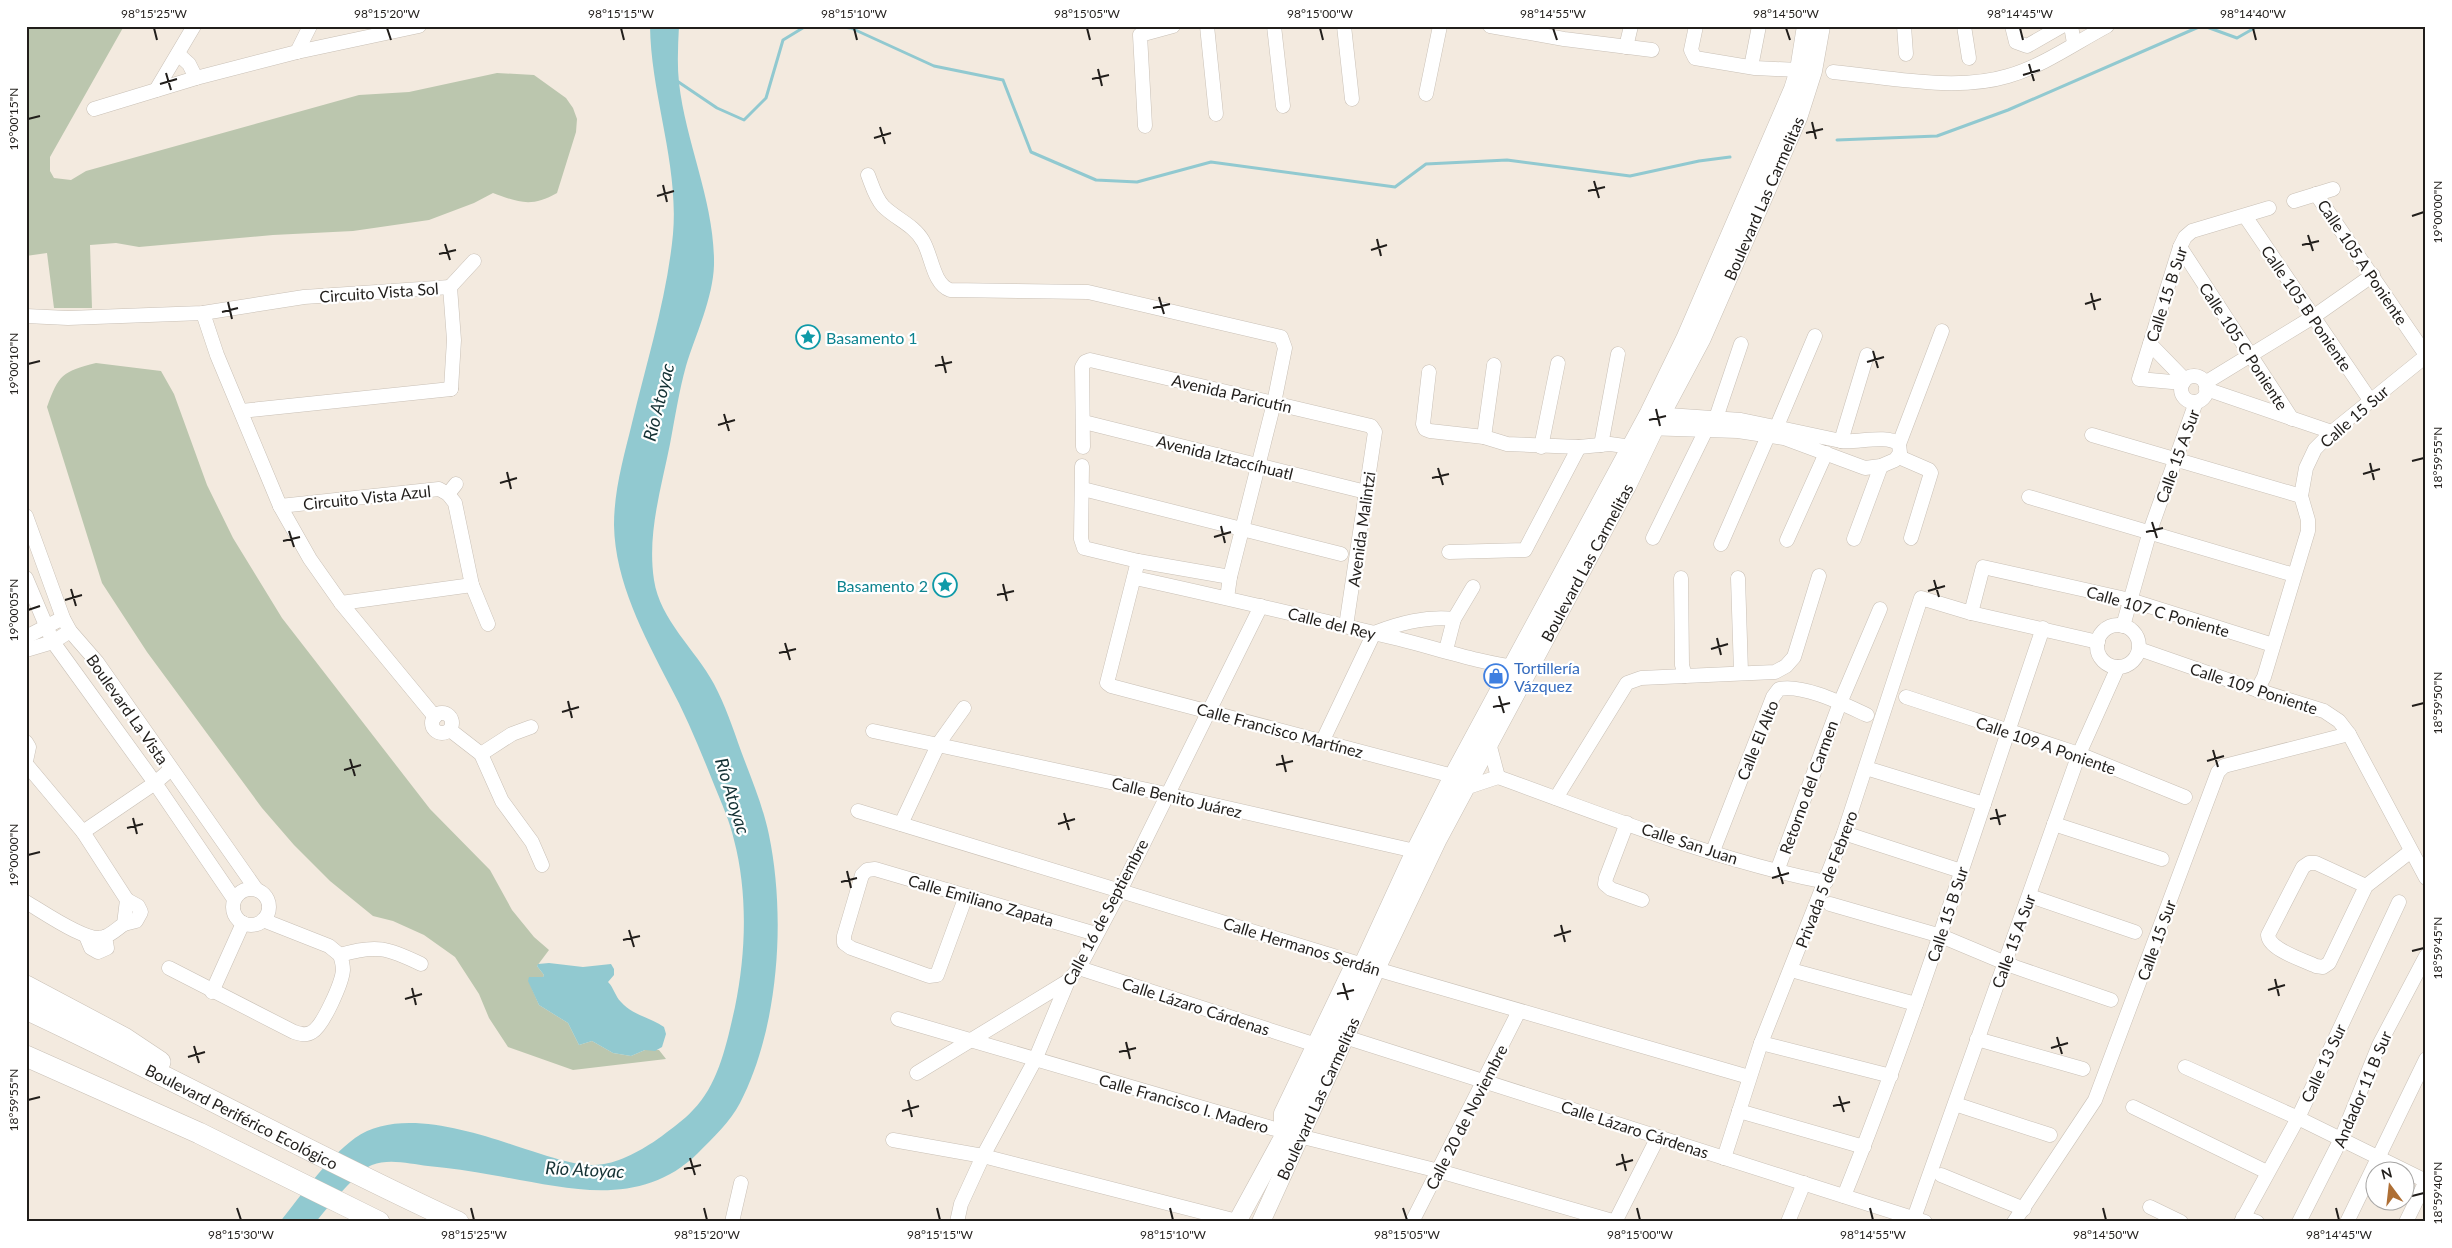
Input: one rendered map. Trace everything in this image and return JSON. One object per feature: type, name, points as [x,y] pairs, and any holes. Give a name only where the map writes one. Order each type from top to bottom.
[{"type":"highway","points":[[26,986],[138,1047],[164,1064],[175,1081]]},
{"type":"highway","name":"Boulevard Periférico Ecológico","points":[[26,1009],[175,1081],[316,1155],[457,1222]]},
{"type":"highway","name":"Boulevard Periférico Ecológico","points":[[26,1056],[199,1133],[380,1222]]},
{"type":"main road","name":"Boulevard Las Carmelitas","points":[[1652,421],[1800,70],[1806,26]]},
{"type":"main road","name":"Boulevard Las Carmelitas","points":[[1237,1221],[1293,1134],[1344,1037],[1415,851],[1459,782],[1652,421],[1702,338],[1798,118],[1814,70],[1821,26]]},
{"type":"main road","name":"Boulevard Las Carmelitas","points":[[1261,1222],[1293,1134],[1370,967],[1438,839],[1459,782],[1489,743],[1520,668]]},
{"type":"street","points":[[156,90],[194,26]]},
{"type":"street","points":[[297,52],[310,26]]},
{"type":"street","points":[[1146,126],[1140,36],[1172,26]]},
{"type":"street","points":[[1207,26],[1216,114]]},
{"type":"street","points":[[1274,26],[1282,106]]},
{"type":"street","points":[[1344,26],[1352,99]]},
{"type":"street","points":[[1426,94],[1440,26]]},
{"type":"street","points":[[1490,26],[1565,33],[1626,47],[1652,50]]},
{"type":"street","points":[[1626,47],[1631,26]]},
{"type":"street","points":[[1696,26],[1691,50],[1695,58],[1751,67],[1800,70]]},
{"type":"street","points":[[1751,67],[1759,26]]},
{"type":"street","points":[[1904,26],[1906,54]]},
{"type":"street","points":[[1964,26],[1969,58]]},
{"type":"street","points":[[2013,26],[2016,42],[2027,46],[2062,26]]},
{"type":"street","points":[[2071,26],[2074,44]]},
{"type":"street","points":[[1833,72],[1959,84],[1982,82],[2034,67],[2107,26]]},
{"type":"street","points":[[94,109],[196,78],[297,52],[411,27]]},
{"type":"street","points":[[178,54],[189,64],[196,78]]},
{"type":"street","points":[[868,175],[877,198],[884,206],[911,226],[921,238],[928,250],[939,283],[943,288],[950,290],[1088,292],[1280,337],[1284,341],[1285,348],[1274,403],[1230,577],[1227,598]]},
{"type":"street","points":[[2294,201],[2333,189]]},
{"type":"street","name":"Calle 105 A Poniente","points":[[2316,194],[2426,355]]},
{"type":"street","name":"Calle 15 B Sur","points":[[2184,381],[2139,379],[2180,247],[2185,237],[2192,231],[2269,208]]},
{"type":"street","name":"Calle 105 B Poniente","points":[[2245,216],[2370,400]]},
{"type":"street","name":"Calle 105 C Poniente","points":[[2180,247],[2292,419]]},
{"type":"street","points":[[450,287],[474,261]]},
{"type":"street","points":[[2332,432],[2292,419],[2206,386],[2194,376],[2184,381],[2181,390],[2183,397],[2189,401],[2196,402],[2205,395],[2206,386],[2251,354],[2312,317],[2373,275]]},
{"type":"street","name":"Circuito Vista Sol","points":[[26,316],[68,318],[203,313],[304,297],[450,287],[455,393],[241,411]]},
{"type":"street","name":"Circuito Vista Azul","points":[[203,313],[280,506],[310,559],[341,603],[435,717],[433,725],[438,732],[450,730],[482,754]]},
{"type":"street","points":[[1854,539],[1882,466],[1899,450],[1942,331]]},
{"type":"street","points":[[1721,544],[1814,336]]},
{"type":"street","points":[[1716,418],[1741,344]]},
{"type":"street","points":[[2150,344],[2184,381]]},
{"type":"street","points":[[1600,445],[1618,354]]},
{"type":"street","points":[[1841,441],[1867,355]]},
{"type":"street","name":"Calle 15 Sur","points":[[2257,690],[2264,677],[2308,531],[2308,520],[2301,496],[2310,458],[2315,449],[2332,432],[2426,355]]},
{"type":"street","name":"Avenida Paricutín","points":[[1084,422],[1082,373],[1085,362],[1090,360],[1370,426],[1376,432]]},
{"type":"street","points":[[1540,446],[1558,363]]},
{"type":"street","points":[[1484,437],[1494,365]]},
{"type":"street","points":[[1429,372],[1423,424],[1425,429],[1430,431],[1484,437],[1507,444],[1579,447],[1600,445],[1638,448]]},
{"type":"street","name":"Calle 15 A Sur","points":[[2123,626],[2150,531],[2196,402]]},
{"type":"street","points":[[1652,421],[1716,418],[1773,431],[1841,441],[1860,442],[1883,438],[1894,440],[1899,450],[1929,470],[1932,476],[1911,538]]},
{"type":"street","points":[[1652,421],[1706,430],[1773,431],[1858,467],[1882,466]]},
{"type":"street","points":[[1083,447],[1084,422]]},
{"type":"street","name":"Avenida Iztaccíhuatl","points":[[1084,422],[1366,492]]},
{"type":"street","points":[[1653,538],[1706,430]]},
{"type":"street","name":"Avenida Malintzi","points":[[1346,626],[1376,432]]},
{"type":"street","points":[[2092,435],[2301,496]]},
{"type":"street","points":[[1449,552],[1525,550],[1579,447]]},
{"type":"street","points":[[1787,540],[1826,453]]},
{"type":"street","points":[[1082,466],[1081,540],[1084,548],[1138,561],[1230,577]]},
{"type":"street","name":"Circuito Vista Azul","points":[[280,506],[452,489],[472,586],[488,624]]},
{"type":"street","points":[[1083,490],[1341,554]]},
{"type":"street","points":[[2030,497],[2294,575]]},
{"type":"street","name":"Boulevard La Vista","points":[[26,516],[67,624],[97,662],[256,889]]},
{"type":"street","points":[[1135,578],[1138,561]]},
{"type":"street","name":"Calle 107 C Poniente","points":[[1971,613],[1983,568],[2130,600],[2273,645]]},
{"type":"street","points":[[1556,798],[1627,683],[1642,678],[1741,672],[1775,672],[1786,666],[1794,657],[1818,576]]},
{"type":"street","name":"Boulevard La Vista","points":[[26,578],[53,642],[155,783],[234,899]]},
{"type":"street","name":"Calle del Rey","points":[[1135,578],[1446,650],[1500,666],[1520,668]]},
{"type":"street","name":"Calle Francisco Martínez","points":[[1135,578],[1107,683],[1112,686],[1323,740],[1459,782]]},
{"type":"street","points":[[1681,578],[1682,665],[1685,676]]},
{"type":"street","points":[[1738,578],[1741,672]]},
{"type":"street","points":[[341,603],[472,586]]},
{"type":"street","points":[[1446,650],[1454,619],[1473,587]]},
{"type":"street","name":"Privada 5 de Febrero","points":[[1724,1158],[1748,1077],[1844,833],[1921,598],[1971,613]]},
{"type":"street","name":"Calle 16 de Septiembre","points":[[957,1222],[961,1204],[983,1156],[1035,1060],[1068,981],[1079,968],[1120,891],[1166,794],[1210,711],[1261,606]]},
{"type":"street","name":"Retorno del Carmen","points":[[1777,871],[1840,703],[1880,609]]},
{"type":"street","points":[[1971,613],[2098,642]]},
{"type":"street","points":[[1323,740],[1374,633],[1397,624],[1424,618],[1454,619]]},
{"type":"street","points":[[26,638],[46,629],[67,624]]},
{"type":"street","points":[[26,650],[53,642],[67,624]]},
{"type":"street","points":[[2123,626],[2134,632],[2139,649],[2129,664],[2118,667],[2105,662],[2098,649],[2098,642],[2100,636],[2110,627],[2123,626]]},
{"type":"street","name":"Calle 15 B Sur","points":[[1844,1196],[1891,1076],[1941,936],[2043,628]]},
{"type":"street","name":"Calle 109 Poniente","points":[[2139,649],[2324,711],[2340,721],[2349,734],[2426,878]]},
{"type":"street","name":"Calle 15 A Sur","points":[[1920,1220],[1977,1039],[2030,896],[2079,754],[2118,667]]},
{"type":"street","name":"Calle El Alto","points":[[1713,851],[1773,697],[1779,689],[1790,687],[1840,703],[1867,715]]},
{"type":"street","name":"Calle 109 A Poniente","points":[[1906,697],[2079,754],[2185,797]]},
{"type":"street","points":[[900,824],[939,743],[964,708]]},
{"type":"street","points":[[531,728],[512,734],[482,754],[502,801],[532,842],[542,865]]},
{"type":"street","name":"Calle Benito Juárez","points":[[874,731],[939,743],[1415,851]]},
{"type":"street","name":"Calle 15 Sur","points":[[2014,1222],[2095,1100],[2218,772],[2224,766],[2349,734]]},
{"type":"street","points":[[26,742],[29,746],[26,762],[83,832],[127,900],[138,906],[141,912],[136,921],[124,924],[105,937],[86,936],[26,902]]},
{"type":"street","points":[[1459,782],[1498,778],[1489,743]]},
{"type":"street","points":[[1866,768],[1984,804]]},
{"type":"street","points":[[83,832],[155,783],[171,769]]},
{"type":"street","name":"Calle San Juan","points":[[1498,778],[1713,851],[1777,871],[1826,882]]},
{"type":"street","name":"Calle Hermanos Serdán","points":[[858,811],[1370,967],[1748,1077]]},
{"type":"street","points":[[1627,823],[1605,884],[1611,889],[1642,900]]},
{"type":"street","points":[[2054,824],[2162,859]]},
{"type":"street","points":[[1844,833],[1961,871]]},
{"type":"street","points":[[2366,886],[2316,863],[2309,863],[2303,867],[2268,935],[2268,941],[2274,947],[2316,966],[2323,967],[2329,963],[2366,886],[2411,851]]},
{"type":"street","name":"Calle Emiliano Zapata","points":[[966,896],[937,975],[929,976],[851,948],[844,943],[844,936],[862,875],[866,870],[875,869],[1096,934]]},
{"type":"street","points":[[256,889],[267,899],[269,906],[263,920],[256,924],[243,923],[238,920],[233,910],[234,899],[241,892],[256,889]]},
{"type":"street","points":[[2030,896],[2135,932]]},
{"type":"street","name":"Calle 13 Sur","points":[[2242,1219],[2298,1118],[2400,902]]},
{"type":"street","points":[[1830,904],[1941,936],[2005,963],[2112,1000]]},
{"type":"street","points":[[169,968],[212,992],[294,1032],[302,1035],[311,1033],[321,1022],[340,984],[343,971],[340,955],[329,946],[263,920]]},
{"type":"street","points":[[212,992],[243,923]]},
{"type":"street","points":[[340,955],[373,947],[390,949],[421,964]]},
{"type":"street","name":"Andador 11 B Sur","points":[[2299,1222],[2342,1139],[2379,1045],[2426,956]]},
{"type":"street","name":"Boulevard Las Carmelitas","points":[[1293,1134],[1281,1122],[1281,1113],[1351,967],[1370,967]]},
{"type":"street","name":"Calle Lázaro Cárdenas","points":[[1079,968],[1313,1044]]},
{"type":"street","points":[[1791,970],[1916,1004]]},
{"type":"street","points":[[917,1073],[1068,981]]},
{"type":"street","name":"Calle 20 de Noviembre","points":[[1412,1222],[1485,1082],[1519,1011]]},
{"type":"street","name":"Calle Francisco I. Madero","points":[[898,1019],[1293,1134],[1439,1171],[1616,1222]]},
{"type":"street","name":"Calle Lázaro Cárdenas","points":[[1344,1037],[1920,1220]]},
{"type":"street","points":[[1977,1039],[2083,1069]]},
{"type":"street","points":[[1761,1043],[1891,1076]]},
{"type":"street","points":[[2347,1222],[2426,1059]]},
{"type":"street","points":[[2185,1067],[2298,1118],[2426,1181],[2406,1222]]},
{"type":"street","points":[[1955,1104],[2050,1136]]},
{"type":"street","points":[[2133,1107],[2267,1172]]},
{"type":"street","points":[[1739,1111],[1864,1147]]},
{"type":"street","points":[[1616,1222],[1658,1137]]},
{"type":"street","points":[[893,1140],[983,1156],[1237,1221]]},
{"type":"street","points":[[1941,1175],[2024,1209]]},
{"type":"street","points":[[732,1222],[741,1183]]},
{"type":"street","points":[[1788,1222],[1804,1183]]},
{"type":"street","points":[[2150,1207],[2181,1222]]},
{"type":"street","points":[[2242,1219],[2257,1222]]},
{"type":"green space","points":[[26,26],[124,26],[50,157],[50,171],[54,178],[71,180],[86,171],[359,95],[409,92],[497,73],[534,75],[566,98],[573,108],[577,119],[576,132],[557,193],[540,201],[517,201],[493,193],[474,203],[429,220],[353,231],[273,235],[139,247],[116,243],[90,245],[92,308],[54,308],[47,253],[26,256]]},
{"type":"green space","points":[[96,363],[161,371],[174,394],[207,485],[233,538],[282,618],[430,809],[490,870],[512,910],[534,937],[549,950],[537,966],[544,975],[543,977],[529,977],[539,1005],[568,1023],[579,1045],[592,1041],[613,1053],[631,1056],[645,1050],[659,1050],[666,1059],[573,1070],[508,1047],[489,1018],[479,994],[455,957],[424,935],[393,921],[373,916],[330,881],[294,845],[262,808],[147,652],[102,583],[47,407],[55,387],[63,376],[76,369]]},
{"type":"water","name":"Río Atoyac","points":[[650,26],[679,26],[679,83],[710,219],[714,265],[711,290],[686,366],[679,395],[659,495],[652,546],[652,563],[654,580],[663,608],[714,684],[729,717],[753,782],[769,835],[774,867],[778,936],[776,972],[771,1007],[763,1041],[753,1073],[740,1103],[726,1123],[698,1153],[675,1171],[651,1183],[626,1189],[573,1189],[460,1170],[400,1162],[386,1162],[372,1165],[359,1174],[316,1222],[280,1222],[315,1177],[345,1146],[355,1138],[375,1128],[398,1123],[422,1123],[447,1127],[572,1163],[596,1165],[619,1160],[656,1140],[682,1121],[702,1100],[721,1062],[739,987],[743,945],[743,902],[739,860],[728,820],[699,748],[682,709],[632,608],[620,567],[614,525],[620,473],[661,305],[673,234],[672,182],[655,78]]},
{"type":"water","points":[[549,963],[583,967],[611,964],[614,969],[614,975],[608,982],[619,1000],[630,1010],[664,1027],[666,1034],[662,1047],[655,1051],[645,1050],[631,1056],[613,1053],[592,1041],[579,1045],[568,1023],[539,1005],[528,981],[529,977],[543,977],[544,975],[537,966],[538,964]]},
{"type":"waterway","points":[[677,81],[717,108],[744,120],[766,98],[783,40],[806,26]]},
{"type":"waterway","points":[[835,26],[851,28],[934,66],[1003,80],[1031,152],[1096,180],[1137,182],[1211,162],[1395,187],[1426,164],[1507,160],[1630,176],[1699,161],[1730,157]]},
{"type":"waterway","points":[[1837,140],[1937,136],[2008,110],[2201,26]]},
{"type":"waterway","points":[[2204,26],[2237,38],[2258,26]]},
{"type":"place","name":"Basamento 1","points":[[808,337]]},
{"type":"place","name":"Basamento 2","points":[[945,585]]},
{"type":"place","name":"Tortillería Vázquez","points":[[1496,676]]}]
